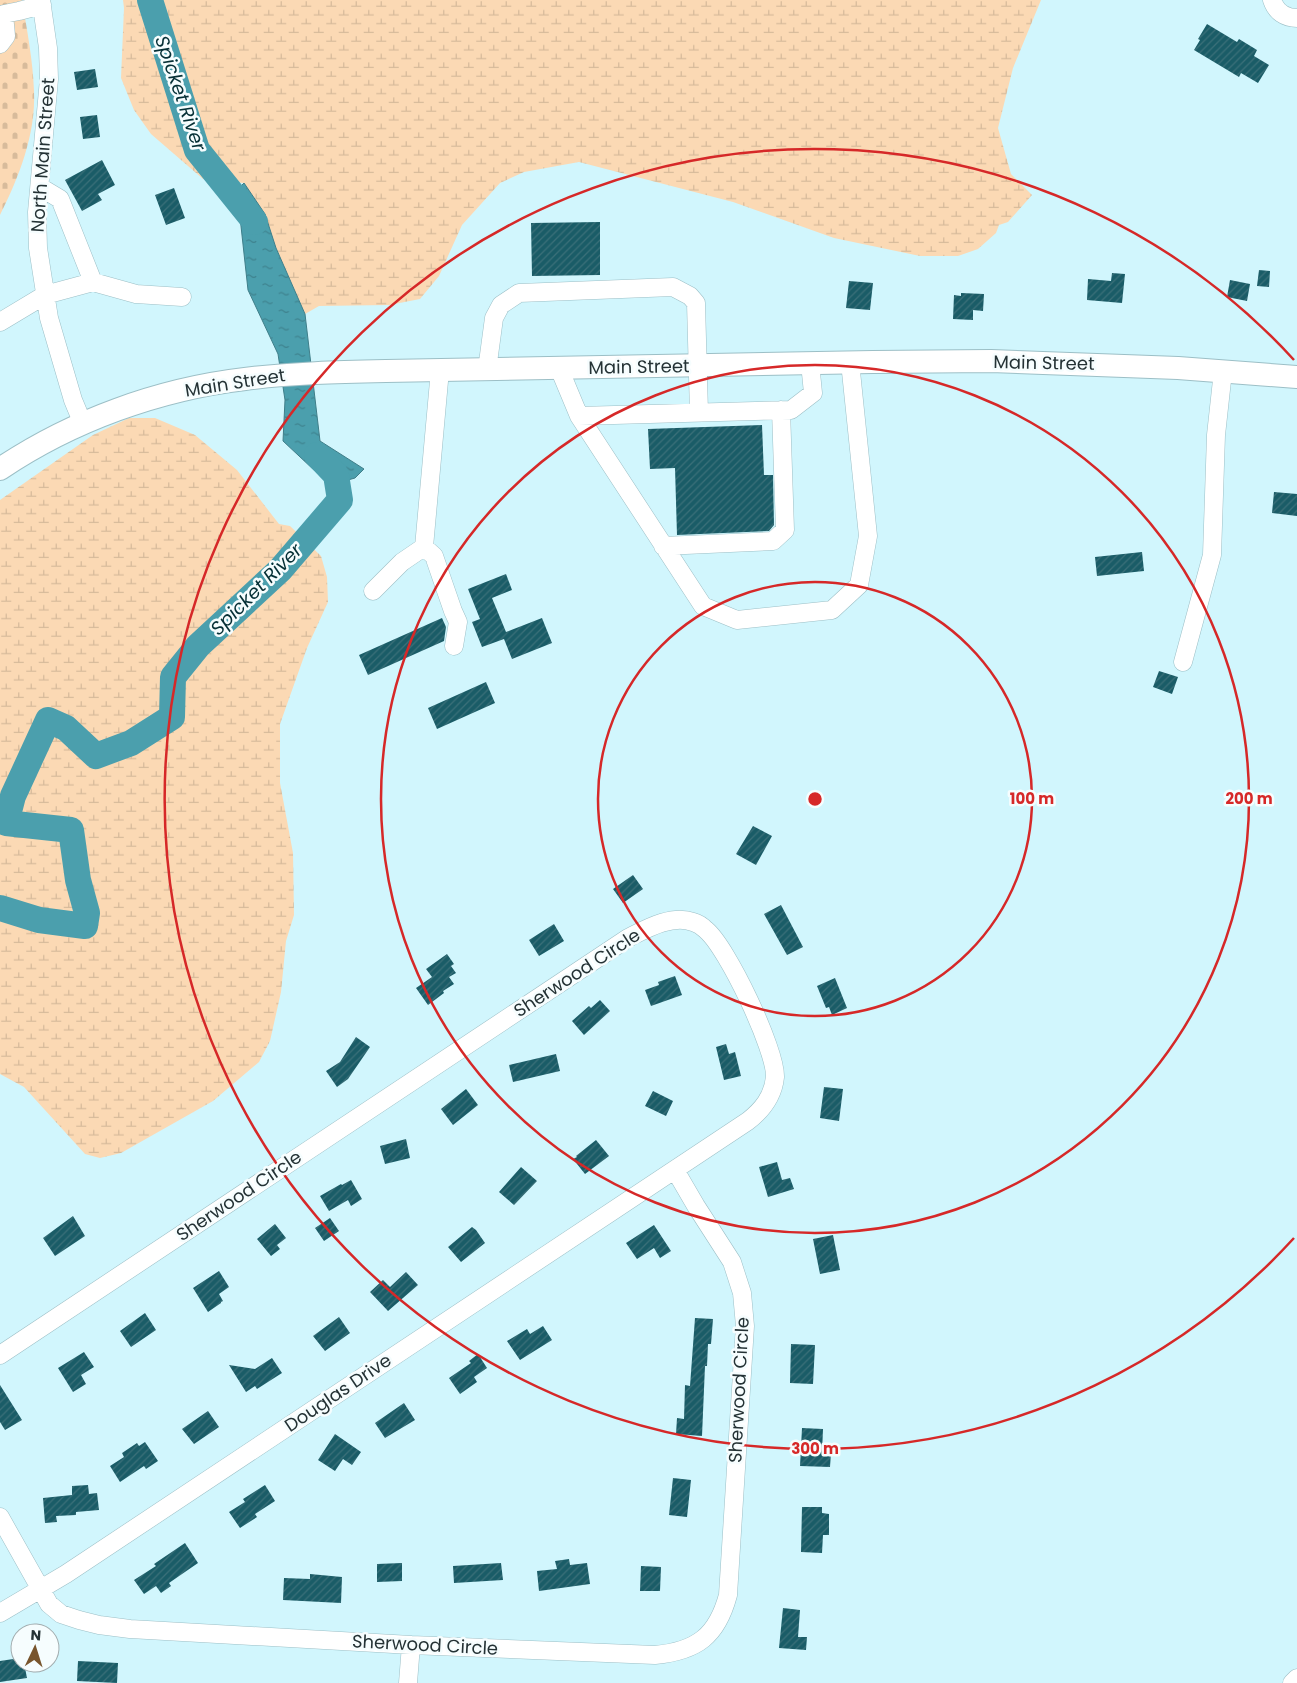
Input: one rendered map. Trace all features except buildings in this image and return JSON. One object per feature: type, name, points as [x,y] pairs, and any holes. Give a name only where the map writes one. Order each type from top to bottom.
[{"type":"main road","name":"Main Street","points":[[0,470],[33,449],[109,413],[175,393],[244,379],[276,376],[440,370],[992,361],[1110,364],[1297,377]]},
{"type":"street","points":[[1272,0],[1278,12],[1284,16],[1297,18]]},
{"type":"street","points":[[0,44],[6,36],[2,14],[19,11],[41,2]]},
{"type":"street","name":"North Main Street","points":[[41,2],[48,48],[49,79],[37,212],[38,248],[49,318],[73,400],[83,424]]},
{"type":"street","points":[[40,187],[60,199],[93,282]]},
{"type":"street","points":[[0,322],[45,295],[93,282],[136,294],[182,297]]},
{"type":"street","points":[[488,370],[494,318],[501,304],[519,293],[673,287],[690,296],[696,303],[700,413]]},
{"type":"street","points":[[559,368],[579,416],[703,606],[737,620],[832,610],[859,584],[868,536],[850,362]]},
{"type":"street","points":[[579,416],[791,410],[813,393],[810,363]]},
{"type":"street","points":[[424,547],[440,370]]},
{"type":"street","points":[[1183,662],[1212,555],[1216,436],[1223,371]]},
{"type":"street","points":[[663,546],[773,541],[785,530],[781,410]]},
{"type":"street","points":[[373,591],[402,562],[424,547]]},
{"type":"street","points":[[424,547],[434,556],[458,622],[454,646]]},
{"type":"street","name":"Sherwood Circle","points":[[0,1355],[614,947],[643,930],[675,920],[692,921],[707,930],[734,971],[756,1016],[774,1065],[774,1078],[770,1098],[748,1122],[675,1170],[732,1262],[742,1293],[745,1326],[728,1595],[723,1612],[715,1627],[703,1640],[688,1649],[672,1654],[655,1655],[150,1630],[99,1625],[61,1614],[49,1604],[0,1517]]},
{"type":"street","name":"Douglas Drive","points":[[0,1613],[74,1568],[675,1170]]},
{"type":"street","points":[[408,1683],[411,1644]]},
{"type":"street","points":[[1292,1683],[1297,1678]]},
{"type":"green space","points":[[0,0],[22,0],[31,57],[34,107],[25,155],[14,186],[0,215]]},
{"type":"green space","points":[[123,0],[1041,0],[1013,68],[998,128],[1011,174],[1032,195],[1008,222],[999,225],[996,233],[978,249],[958,256],[920,256],[834,238],[733,202],[579,162],[524,172],[500,183],[462,225],[439,276],[420,299],[389,305],[319,306],[305,314],[276,248],[265,214],[244,183],[203,179],[151,134],[134,110],[121,78]]},
{"type":"green space","points":[[129,418],[155,418],[195,435],[237,470],[279,524],[290,526],[321,556],[327,577],[328,602],[307,648],[280,724],[280,783],[293,853],[294,915],[286,941],[281,992],[270,1041],[259,1062],[213,1101],[121,1153],[100,1158],[85,1154],[24,1087],[0,1074],[0,500],[93,435]]},
{"type":"water","points":[[244,183],[265,214],[276,248],[305,314],[320,441],[364,469],[355,478],[330,485],[283,441],[285,400],[278,354],[248,290],[240,217],[228,199]]},
{"type":"waterway","name":"Spicket River","points":[[150,0],[197,150],[255,222]]},
{"type":"waterway","name":"Spicket River","points":[[0,908],[39,920],[85,926],[87,913],[78,880],[71,830],[6,823],[13,796],[48,720],[66,728],[96,756],[131,743],[172,717],[173,677],[198,646],[280,570],[340,500],[336,475],[317,455]]}]
